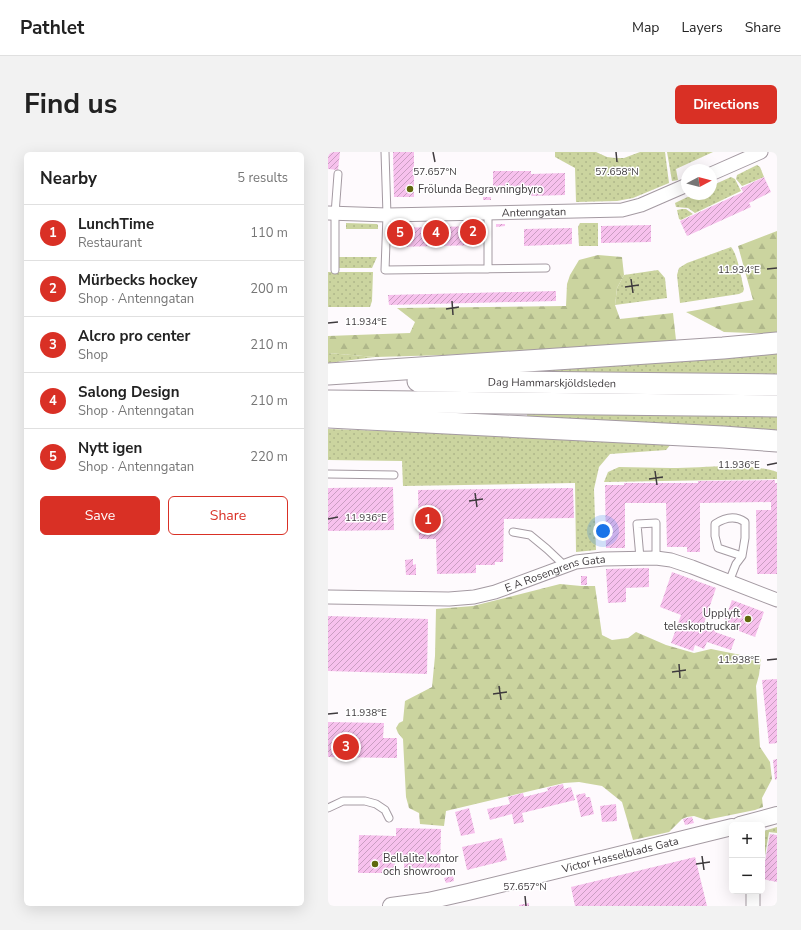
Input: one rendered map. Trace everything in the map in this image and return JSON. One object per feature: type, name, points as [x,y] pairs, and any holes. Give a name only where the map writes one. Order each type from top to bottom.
[{"type":"main road","points":[[328,374],[769,345],[777,343]]},
{"type":"main road","name":"Dag Hammarskjöldsleden","points":[[328,382],[395,381],[777,385]]},
{"type":"main road","name":"Dag Hammarskjöldsleden","points":[[328,401],[777,406]]},
{"type":"main road","points":[[328,417],[777,441]]},
{"type":"street","points":[[717,171],[761,152]]},
{"type":"street","name":"Antenngatan","points":[[332,214],[387,215],[622,210],[641,205],[681,188]]},
{"type":"street","name":"E A Rosengrens Gata","points":[[328,597],[449,599],[474,597],[494,592],[576,562],[603,559],[656,558],[671,560],[777,600]]},
{"type":"street","points":[[751,822],[777,815]]},
{"type":"street","name":"Victor Hasselblads Gata","points":[[391,906],[468,892],[729,828]]},
{"type":"street","points":[[753,894],[753,906]]},
{"type":"lane","points":[[385,152],[387,215],[385,270],[546,268]]},
{"type":"lane","points":[[335,270],[332,214],[338,174]]},
{"type":"lane","points":[[488,213],[488,269]]},
{"type":"lane","points":[[328,474],[394,475]]},
{"type":"lane","points":[[729,582],[736,564],[742,556],[745,538],[745,522],[739,518],[723,518],[714,524],[718,548],[742,556]]},
{"type":"lane","points":[[640,558],[637,524],[656,523],[656,558]]},
{"type":"lane","points":[[513,532],[530,535],[565,566]]},
{"type":"lane","points":[[328,808],[343,801],[364,801],[376,804],[385,810],[389,818]]},
{"type":"green space","points":[[555,152],[596,152],[607,157],[624,158],[640,152],[665,152],[669,183],[633,198],[617,201],[576,202],[575,168],[555,157]]},
{"type":"green space","points":[[667,152],[713,152],[687,164],[681,164],[681,167],[676,169],[678,180],[672,181]]},
{"type":"green space","points":[[757,165],[760,167],[764,177],[742,186],[736,179],[737,175]]},
{"type":"green space","points":[[731,177],[735,179],[741,191],[695,213],[688,208],[676,207],[675,203],[681,200],[717,200],[717,183]]},
{"type":"green space","points":[[686,209],[693,214],[681,220],[679,219],[677,210]]},
{"type":"green space","points":[[346,223],[377,224],[378,229],[346,229]]},
{"type":"green space","points":[[580,223],[598,223],[598,246],[579,246],[578,227]]},
{"type":"green space","points":[[777,231],[777,333],[724,332],[686,312],[753,300],[738,246]]},
{"type":"green space","points":[[731,247],[736,255],[744,289],[743,292],[739,294],[680,303],[677,275],[679,268],[687,263]]},
{"type":"green space","points":[[598,255],[622,257],[624,275],[617,288],[615,305],[620,319],[673,313],[676,340],[636,344],[447,355],[375,357],[328,353],[328,336],[410,333],[415,322],[397,308],[566,306],[567,284],[570,275],[579,260]]},
{"type":"green space","points":[[339,257],[377,257],[372,268],[339,268]]},
{"type":"green space","points":[[658,270],[665,278],[667,298],[615,305],[617,288],[624,275]]},
{"type":"green space","points":[[328,272],[373,272],[372,301],[370,307],[328,307]]},
{"type":"green space","points":[[777,350],[777,374],[532,373],[531,364]]},
{"type":"green space","points":[[328,353],[375,357],[328,363]]},
{"type":"green space","points":[[527,413],[777,416],[777,435],[527,422]]},
{"type":"green space","points":[[328,429],[604,438],[671,444],[666,450],[610,454],[599,467],[594,489],[596,550],[576,552],[575,483],[403,486],[402,461],[328,460]]},
{"type":"green space","points":[[619,467],[753,467],[777,472],[777,479],[604,482],[608,472]]},
{"type":"green space","points":[[560,584],[595,586],[602,635],[612,640],[628,638],[636,632],[666,645],[694,653],[711,649],[761,659],[756,686],[760,747],[770,762],[772,779],[762,798],[763,807],[706,820],[694,816],[687,817],[682,819],[669,832],[633,840],[622,802],[602,786],[579,782],[564,783],[446,811],[444,826],[420,824],[419,813],[409,808],[406,797],[403,739],[396,728],[399,723],[403,721],[405,701],[432,687],[435,656],[436,609],[473,606]]},
{"type":"green space","points":[[777,827],[777,833],[769,832],[765,855],[765,831]]},
{"type":"building","points":[[328,152],[340,152],[338,170],[328,169]]},
{"type":"building","points":[[393,152],[414,152],[414,197],[394,197]]},
{"type":"building","points":[[493,171],[531,171],[531,174],[565,173],[565,195],[531,196],[531,193],[493,193]]},
{"type":"building","points":[[764,177],[771,192],[749,203],[751,207],[687,236],[680,221],[743,192],[741,188]]},
{"type":"building","points":[[483,197],[491,197],[491,200],[483,200]]},
{"type":"building","points":[[496,224],[505,224],[505,226],[496,227]]},
{"type":"building","points":[[651,225],[651,242],[601,243],[601,226]]},
{"type":"building","points":[[481,226],[481,245],[394,247],[393,228]]},
{"type":"building","points":[[572,228],[572,244],[524,246],[524,229]]},
{"type":"building","points":[[556,291],[556,301],[389,305],[388,295]]},
{"type":"building","points":[[775,480],[775,483],[777,483],[777,574],[757,574],[756,510],[771,510],[771,502],[700,503],[700,552],[687,552],[687,547],[667,547],[666,503],[625,503],[625,548],[606,548],[605,485],[624,485],[624,483],[698,483],[698,481]]},
{"type":"building","points":[[393,487],[394,530],[328,531],[328,488]]},
{"type":"building","points":[[573,488],[574,518],[504,519],[503,562],[495,562],[495,565],[476,565],[476,573],[437,574],[436,539],[419,539],[418,490]]},
{"type":"building","points":[[413,559],[413,565],[416,564],[416,575],[406,575],[405,560]]},
{"type":"building","points":[[649,568],[649,587],[626,588],[626,602],[608,603],[606,569]]},
{"type":"building","points":[[672,572],[716,588],[703,626],[735,639],[731,650],[707,642],[704,649],[695,645],[693,651],[671,643],[681,615],[660,607]]},
{"type":"building","points":[[581,576],[587,576],[587,585],[581,585]]},
{"type":"building","points":[[732,600],[764,612],[755,637],[723,625]]},
{"type":"building","points":[[328,616],[428,619],[427,674],[328,671]]},
{"type":"building","points":[[777,679],[777,743],[769,744],[762,680]]},
{"type":"building","points":[[328,722],[384,723],[383,738],[397,738],[397,758],[328,757]]},
{"type":"building","points":[[777,759],[777,779],[775,780],[773,760]]},
{"type":"building","points":[[563,784],[564,789],[571,787],[575,800],[522,813],[524,822],[514,824],[512,814],[490,820],[487,809],[510,804],[508,797],[523,793],[524,797],[548,791],[547,788]]},
{"type":"building","points":[[585,793],[586,797],[590,797],[594,814],[581,817],[576,795]]},
{"type":"building","points":[[616,804],[617,821],[602,822],[600,806]]},
{"type":"building","points":[[469,808],[475,833],[461,836],[455,812]]},
{"type":"building","points":[[692,817],[694,823],[685,825],[683,819]]},
{"type":"building","points":[[396,828],[441,829],[440,868],[404,868],[404,861],[395,861],[395,873],[358,873],[359,835],[396,836]]},
{"type":"building","points":[[770,834],[777,835],[777,882],[765,880],[765,862]]},
{"type":"building","points":[[502,838],[507,860],[467,870],[462,847]]},
{"type":"building","points":[[695,857],[707,906],[575,906],[571,887]]},
{"type":"building","points":[[453,876],[454,881],[446,883],[444,878]]},
{"type":"building","points":[[529,903],[529,906],[519,906],[519,905]]},
{"type":"place","name":"Frölunda Begravningbyro","points":[[410,189]]},
{"type":"place","name":"Mürbecks hockey","points":[[473,232]]},
{"type":"place","name":"Nytt igen","points":[[400,233]]},
{"type":"place","name":"Salong Design","points":[[436,233]]},
{"type":"place","name":"LunchTime","points":[[428,520]]},
{"type":"place","name":"Upplyft teleskoptruckar","points":[[748,619]]},
{"type":"place","name":"Alcro pro center","points":[[346,747]]},
{"type":"place","name":"Bellalite kontor och showroom","points":[[375,864]]}]
